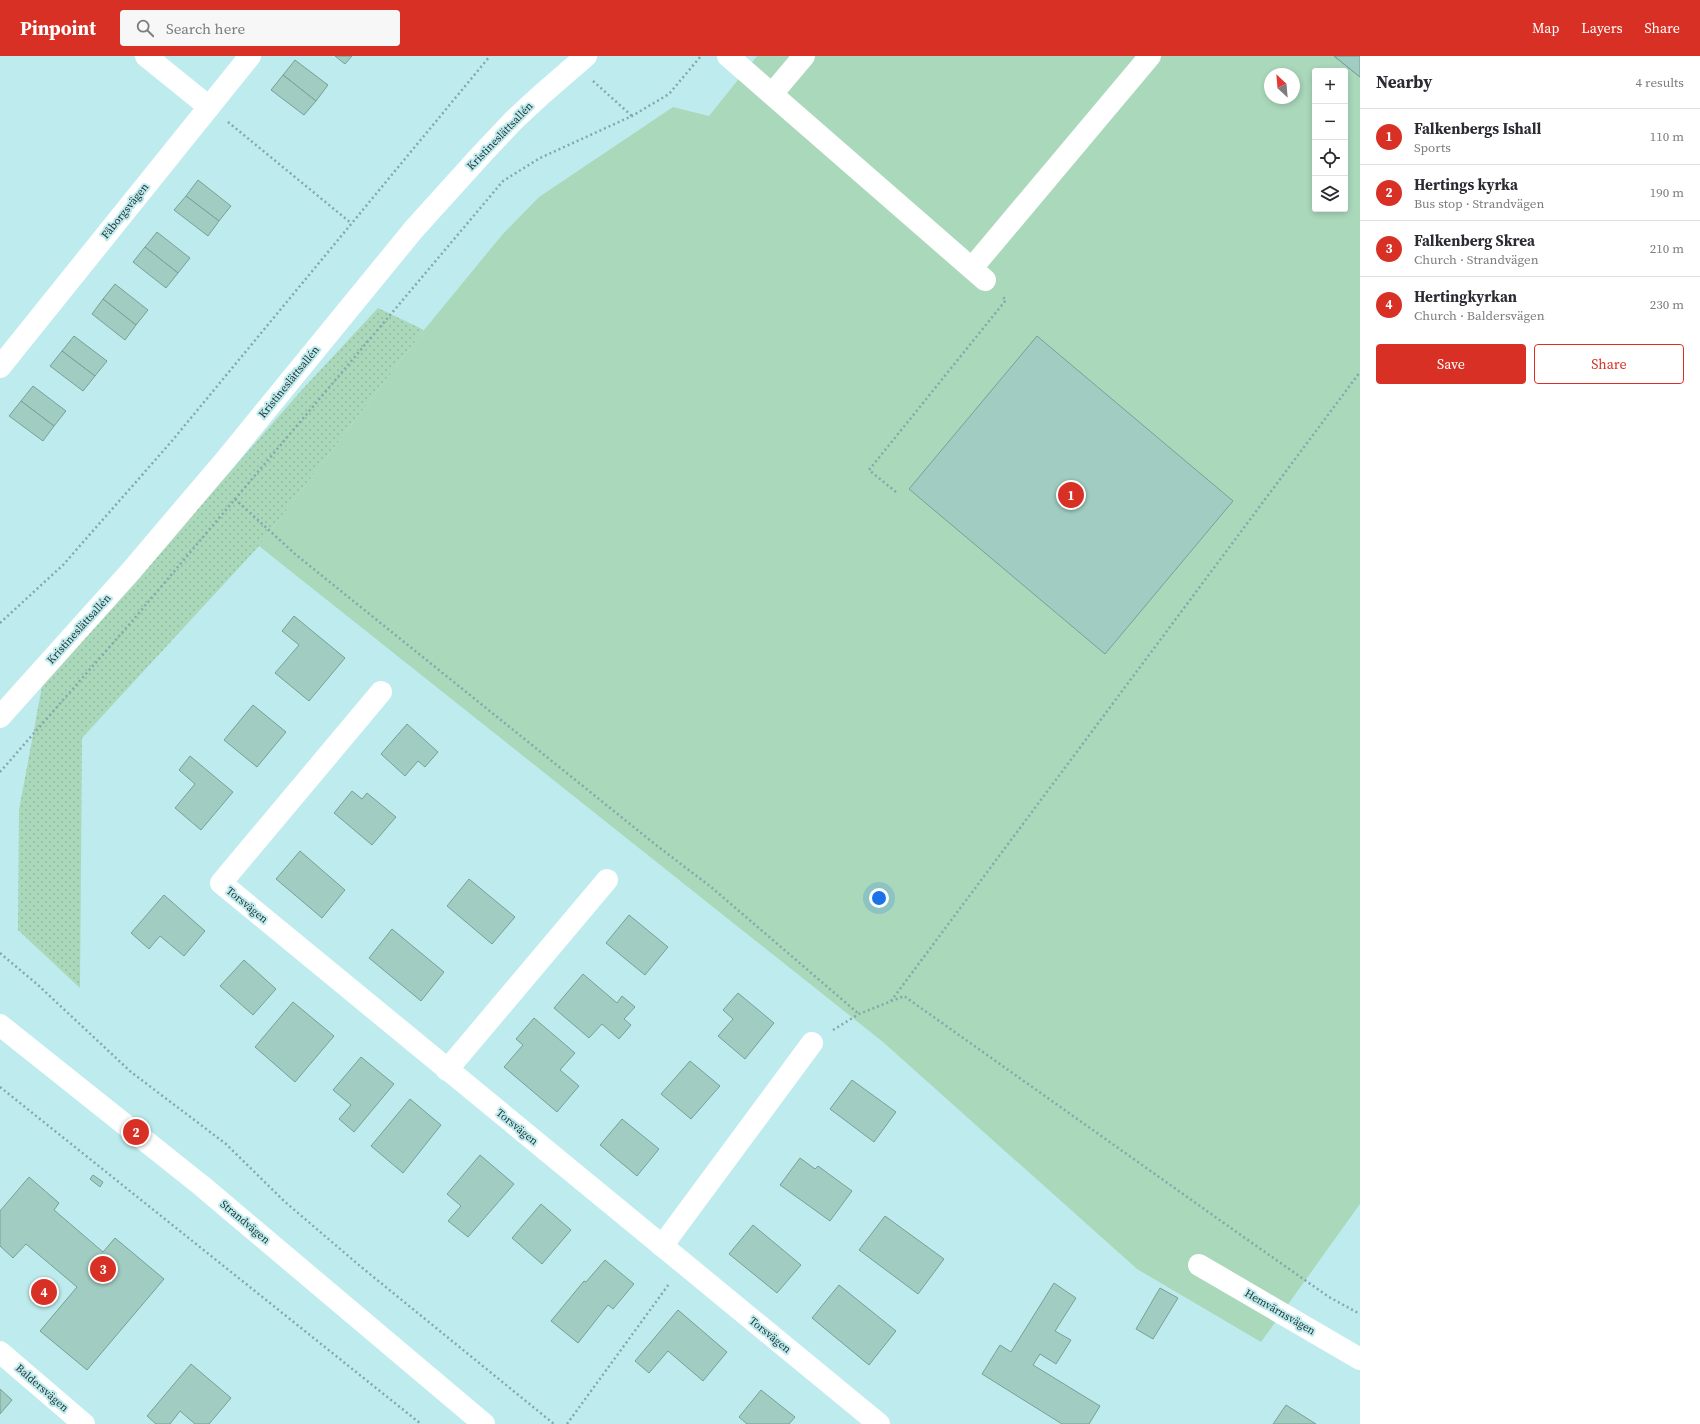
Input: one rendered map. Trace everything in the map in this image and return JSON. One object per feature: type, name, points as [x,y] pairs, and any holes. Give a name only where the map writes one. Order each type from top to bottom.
[{"type":"street","points":[[146,56],[209,107]]},
{"type":"street","name":"Fåborgsvägen","points":[[0,367],[250,56]]},
{"type":"street","points":[[728,56],[978,274],[1150,56]]},
{"type":"street","points":[[772,94],[804,56]]},
{"type":"street","name":"Kristineslättsallén","points":[[0,717],[131,571],[227,458],[414,229],[514,120],[581,61]]},
{"type":"street","name":"Torsvägen","points":[[381,692],[221,883],[878,1424]]},
{"type":"street","points":[[447,1070],[606,880]]},
{"type":"street","name":"Strandvägen","points":[[0,1026],[196,1181],[484,1424]]},
{"type":"street","points":[[662,1246],[812,1043]]},
{"type":"street","name":"Hemvärnsvägen","points":[[1199,1265],[1360,1359]]},
{"type":"street","name":"Baldersvägen","points":[[0,1352],[79,1422]]},
{"type":"path","points":[[0,623],[63,565],[171,442],[490,56]]},
{"type":"path","points":[[0,772],[134,619],[503,182],[540,158],[632,116],[669,94],[701,56]]},
{"type":"path","points":[[581,61],[632,116]]},
{"type":"path","points":[[209,107],[351,223]]},
{"type":"path","points":[[896,492],[868,470],[1006,300],[978,274]]},
{"type":"path","points":[[891,1001],[1360,372]]},
{"type":"path","points":[[235,499],[295,554],[656,845],[711,886],[858,1014]]},
{"type":"path","points":[[0,953],[38,985],[131,1072],[226,1144],[284,1201],[360,1266],[554,1424]]},
{"type":"path","points":[[812,1043],[858,1014],[904,996],[1329,1297],[1360,1314]]},
{"type":"path","points":[[0,1087],[421,1424]]},
{"type":"path","points":[[567,1424],[684,1264]]},
{"type":"green space","points":[[757,56],[1360,56],[1360,1204],[1261,1342],[1137,1269],[883,1042],[259,546],[424,330],[502,235],[539,197],[673,107],[709,116]]},
{"type":"green space","points":[[378,308],[424,330],[259,546],[82,738],[80,988],[18,930],[19,810],[42,686],[300,392]]},
{"type":"building","points":[[335,56],[352,56],[345,64]]},
{"type":"building","points":[[1334,56],[1360,56],[1360,77]]},
{"type":"building","points":[[1334,56],[1360,56],[1360,77]]},
{"type":"building","points":[[295,60],[328,85],[316,101],[283,75]]},
{"type":"building","points":[[283,75],[316,101],[304,115],[271,90]]},
{"type":"building","points":[[198,180],[231,206],[219,221],[186,196]]},
{"type":"building","points":[[186,196],[219,221],[208,236],[174,210]]},
{"type":"building","points":[[157,232],[190,258],[178,273],[145,247]]},
{"type":"building","points":[[145,247],[178,273],[166,288],[133,262]]},
{"type":"building","points":[[115,284],[148,310],[136,325],[103,299]]},
{"type":"building","points":[[103,299],[136,325],[125,340],[92,314]]},
{"type":"building","points":[[74,336],[107,361],[95,376],[62,351]]},
{"type":"building","points":[[1037,336],[1233,501],[1105,654],[909,489]]},
{"type":"building","points":[[62,351],[95,376],[83,391],[50,366]]},
{"type":"building","points":[[33,386],[66,411],[54,426],[21,401]]},
{"type":"building","points":[[21,401],[54,426],[43,441],[9,416]]},
{"type":"building","points":[[294,616],[345,658],[309,701],[275,673],[299,645],[282,631]]},
{"type":"building","points":[[253,705],[286,732],[257,767],[224,740]]},
{"type":"building","points":[[407,724],[438,752],[425,767],[418,761],[405,776],[381,754]]},
{"type":"building","points":[[190,756],[233,792],[201,830],[175,808],[195,784],[179,770]]},
{"type":"building","points":[[352,791],[362,799],[367,793],[396,817],[372,845],[334,813]]},
{"type":"building","points":[[300,851],[345,890],[322,918],[276,879]]},
{"type":"building","points":[[469,879],[515,917],[492,944],[447,906]]},
{"type":"building","points":[[164,895],[205,931],[184,956],[160,936],[149,949],[131,933]]},
{"type":"building","points":[[629,915],[668,947],[645,975],[606,943]]},
{"type":"building","points":[[392,929],[444,972],[421,1001],[369,958]]},
{"type":"building","points":[[244,960],[276,989],[253,1015],[220,986]]},
{"type":"building","points":[[583,974],[617,1003],[622,996],[635,1007],[624,1019],[631,1025],[619,1039],[602,1024],[589,1038],[554,1008]]},
{"type":"building","points":[[738,993],[774,1023],[745,1059],[718,1036],[733,1019],[723,1010]]},
{"type":"building","points":[[293,1002],[334,1036],[295,1082],[255,1047]]},
{"type":"building","points":[[534,1018],[575,1053],[560,1070],[579,1086],[557,1112],[504,1067],[523,1045],[516,1039]]},
{"type":"building","points":[[361,1057],[394,1084],[354,1132],[339,1119],[351,1105],[333,1090]]},
{"type":"building","points":[[690,1061],[720,1086],[691,1119],[661,1094]]},
{"type":"building","points":[[852,1080],[896,1112],[874,1142],[830,1109]]},
{"type":"building","points":[[410,1099],[441,1125],[403,1173],[371,1146]]},
{"type":"building","points":[[622,1119],[659,1149],[637,1176],[600,1145]]},
{"type":"building","points":[[480,1155],[514,1184],[468,1237],[448,1221],[461,1206],[447,1194]]},
{"type":"building","points":[[800,1158],[815,1169],[818,1166],[852,1191],[830,1221],[780,1185]]},
{"type":"building","points":[[93,1175],[103,1182],[100,1187],[90,1179]]},
{"type":"building","points":[[29,1177],[59,1203],[54,1210],[103,1252],[115,1238],[164,1279],[87,1370],[40,1331],[77,1287],[26,1244],[13,1258],[0,1246],[0,1211]]},
{"type":"building","points":[[541,1204],[571,1230],[542,1264],[512,1238]]},
{"type":"building","points":[[885,1216],[944,1259],[918,1294],[859,1250]]},
{"type":"building","points":[[753,1225],[801,1265],[777,1293],[729,1254]]},
{"type":"building","points":[[605,1260],[634,1284],[613,1309],[608,1305],[578,1343],[551,1321],[584,1281],[586,1282]]},
{"type":"building","points":[[1054,1283],[1076,1298],[1055,1331],[1071,1340],[1056,1364],[1040,1354],[1033,1365],[1100,1406],[1089,1424],[1062,1424],[982,1374],[1000,1345],[1011,1352]]},
{"type":"building","points":[[839,1285],[896,1331],[869,1365],[812,1318]]},
{"type":"building","points":[[1160,1288],[1178,1298],[1153,1339],[1136,1329]]},
{"type":"building","points":[[678,1310],[727,1352],[703,1381],[668,1351],[649,1373],[635,1361]]},
{"type":"building","points":[[191,1364],[231,1398],[209,1424],[195,1424],[180,1411],[170,1424],[156,1424],[147,1416]]},
{"type":"building","points":[[0,1389],[12,1400],[0,1414]]},
{"type":"building","points":[[761,1390],[795,1417],[789,1424],[747,1424],[739,1417]]},
{"type":"building","points":[[1286,1405],[1316,1424],[1273,1424]]},
{"type":"place","name":"Falkenbergs Ishall","points":[[1071,495]]},
{"type":"place","name":"Hertings kyrka","points":[[136,1132]]},
{"type":"place","name":"Falkenberg Skrea","points":[[103,1269]]},
{"type":"place","name":"Hertingkyrkan","points":[[44,1292]]}]
